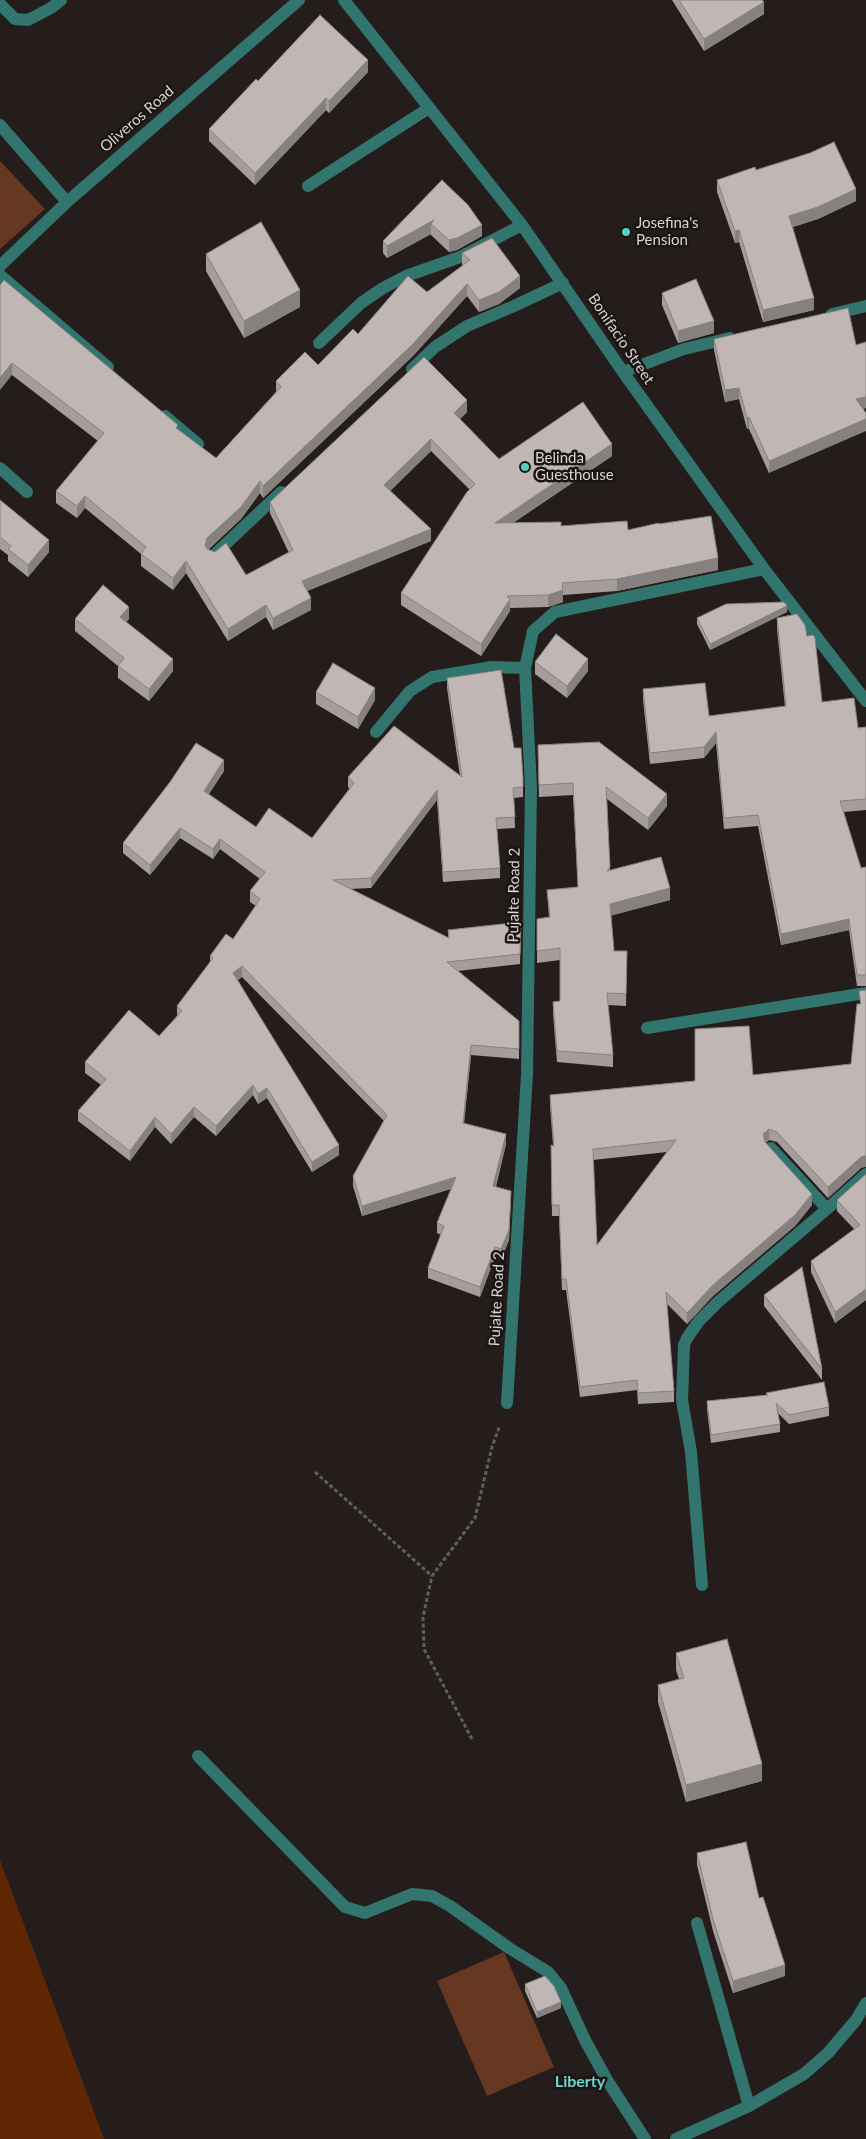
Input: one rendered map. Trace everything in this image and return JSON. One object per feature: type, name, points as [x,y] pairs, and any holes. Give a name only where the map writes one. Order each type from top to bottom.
[{"type":"street","points":[[0,4],[15,19],[28,20],[52,8],[61,0]]},
{"type":"street","name":"Oliveros Road","points":[[0,266],[67,202],[299,0]]},
{"type":"street","name":"Bonifacio Street","points":[[344,0],[522,225],[563,282],[623,372],[764,568],[866,701]]},
{"type":"street","points":[[308,186],[429,108]]},
{"type":"street","points":[[0,125],[67,202]]},
{"type":"street","points":[[319,343],[361,303],[384,288],[406,276],[460,258],[522,225]]},
{"type":"street","points":[[0,275],[117,375]]},
{"type":"street","points":[[400,380],[436,347],[467,326],[563,282]]},
{"type":"street","points":[[818,318],[866,306]]},
{"type":"street","points":[[623,372],[684,349],[741,336]]},
{"type":"street","points":[[154,406],[198,444]]},
{"type":"street","points":[[0,468],[28,492]]},
{"type":"street","points":[[213,556],[292,482]]},
{"type":"street","name":"Pujalte Road 2","points":[[507,1403],[527,1074],[531,788],[525,668],[533,631],[555,612],[764,568]]},
{"type":"street","points":[[376,732],[410,691],[432,677],[492,667],[525,668]]},
{"type":"street","points":[[646,1028],[866,993]]},
{"type":"street","points":[[771,1148],[827,1209]]},
{"type":"street","points":[[702,1585],[691,1452],[682,1400],[684,1345],[692,1328],[718,1302],[866,1174]]},
{"type":"street","points":[[198,1756],[345,1907],[365,1913],[412,1894],[432,1896],[548,1972],[554,1978],[589,2048],[645,2139]]},
{"type":"street","points":[[697,1923],[749,2106]]},
{"type":"street","points":[[676,2139],[749,2106],[804,2074],[828,2053],[856,2020],[866,2004]]},
{"type":"path","points":[[472,1739],[424,1650],[423,1616],[432,1576],[475,1518],[492,1447],[507,1403]]},
{"type":"path","points":[[315,1472],[432,1576]]},
{"type":"shaded area","points":[[0,161],[45,209],[0,249]]},
{"type":"shaded area","points":[[0,1860],[104,2139],[0,2139]]},
{"type":"shaded area","points":[[504,1952],[554,2067],[487,2096],[437,1981]]},
{"type":"building","points":[[679,0],[762,0],[764,2],[704,39]]},
{"type":"building","points":[[320,15],[368,60],[329,101],[326,98],[255,173],[209,129],[256,79],[258,81]]},
{"type":"building","points":[[834,142],[856,189],[818,207],[789,216],[814,298],[763,310],[739,230],[735,231],[717,180],[755,167],[756,170],[810,153]]},
{"type":"building","points":[[442,180],[468,205],[482,225],[449,240],[431,224],[434,220],[387,246],[383,241]]},
{"type":"building","points":[[261,222],[300,290],[244,321],[206,254]]},
{"type":"building","points":[[492,238],[520,276],[499,292],[479,300],[467,284],[413,344],[263,486],[260,481],[241,507],[207,538],[205,545],[207,549],[215,552],[226,543],[246,575],[293,550],[270,502],[424,357],[467,400],[454,413],[499,459],[583,402],[612,444],[495,523],[561,522],[561,526],[627,521],[628,530],[659,523],[711,516],[718,558],[617,579],[562,583],[563,590],[548,595],[507,596],[510,599],[481,644],[401,593],[467,492],[475,484],[431,439],[384,485],[431,529],[302,581],[311,598],[273,618],[266,605],[228,629],[186,561],[173,578],[141,554],[146,547],[85,496],[77,506],[56,491],[104,433],[12,363],[0,378],[0,285],[4,280],[178,425],[176,428],[216,458],[281,387],[276,381],[305,352],[318,365],[353,329],[358,334],[408,276],[427,292],[470,260],[462,253]]},
{"type":"building","points":[[696,279],[714,321],[678,331],[662,293]]},
{"type":"building","points":[[848,308],[856,345],[866,342],[866,397],[856,399],[866,413],[866,419],[769,461],[749,417],[747,418],[739,388],[725,390],[714,339]]},
{"type":"building","points":[[0,500],[49,540],[28,565],[8,549],[11,546],[0,537]]},
{"type":"building","points":[[103,585],[129,607],[120,617],[173,659],[149,689],[118,666],[124,658],[75,619]]},
{"type":"building","points":[[784,602],[787,606],[710,644],[697,618],[726,604]]},
{"type":"building","points":[[797,614],[805,625],[807,636],[813,635],[815,638],[822,702],[854,698],[858,728],[866,727],[866,799],[840,801],[861,868],[866,867],[866,975],[857,975],[849,919],[781,934],[758,815],[724,818],[716,732],[704,747],[650,753],[643,689],[705,683],[709,716],[786,706],[777,618]]},
{"type":"building","points":[[556,634],[588,659],[567,686],[535,662]]},
{"type":"building","points":[[333,663],[375,688],[358,717],[316,692]]},
{"type":"building","points":[[501,670],[514,748],[521,748],[523,787],[513,788],[515,817],[496,818],[500,868],[443,872],[437,790],[371,878],[333,880],[449,938],[448,930],[521,922],[520,954],[447,962],[519,1021],[519,1049],[471,1045],[463,1123],[506,1134],[493,1186],[511,1191],[509,1230],[501,1249],[495,1247],[480,1287],[428,1268],[444,1226],[437,1223],[456,1177],[362,1206],[353,1176],[387,1115],[242,966],[233,973],[339,1145],[312,1162],[267,1088],[258,1094],[253,1085],[216,1126],[194,1107],[171,1134],[155,1117],[130,1151],[78,1111],[106,1079],[85,1062],[129,1010],[159,1036],[182,1011],[177,1006],[213,958],[210,956],[226,934],[233,939],[260,899],[250,891],[265,872],[220,839],[213,849],[180,828],[150,865],[123,843],[170,782],[196,743],[224,760],[204,791],[256,827],[269,808],[312,838],[354,783],[348,777],[394,726],[462,777],[447,678]]},
{"type":"building","points":[[599,742],[667,794],[648,818],[606,787],[610,867],[607,871],[661,857],[670,888],[610,904],[614,951],[627,951],[626,994],[607,993],[613,1055],[557,1051],[553,1002],[560,1001],[560,948],[537,951],[537,919],[550,917],[547,890],[578,887],[573,783],[539,785],[538,745]]},
{"type":"building","points":[[866,990],[866,1156],[861,1157],[828,1187],[777,1132],[769,1129],[763,1134],[765,1142],[812,1194],[795,1215],[713,1285],[687,1313],[666,1292],[674,1391],[638,1393],[637,1380],[580,1387],[566,1279],[562,1279],[559,1205],[552,1205],[551,1145],[554,1146],[550,1095],[695,1081],[695,1029],[749,1026],[753,1075],[851,1064],[857,1004],[861,1004],[859,991]],"holes":[[[676,1140],[597,1245],[593,1149]]]},
{"type":"building","points":[[866,1174],[866,1289],[835,1312],[811,1261],[860,1225],[837,1200]]},
{"type":"building","points":[[802,1267],[822,1369],[764,1295]]},
{"type":"building","points":[[824,1382],[829,1407],[789,1415],[776,1403],[780,1424],[711,1435],[707,1401],[768,1395],[766,1393]]},
{"type":"building","points":[[727,1639],[762,1764],[686,1785],[658,1685],[684,1678],[676,1653]]},
{"type":"building","points":[[746,1842],[759,1898],[763,1897],[785,1965],[733,1981],[713,1919],[697,1853]]},
{"type":"building","points":[[545,1976],[554,1986],[561,2002],[537,2012],[525,1984]]},
{"type":"place","name":"Josefina's Pension","points":[[626,232]]},
{"type":"place","name":"Belinda Guesthouse","points":[[525,467]]},
{"type":"district","name":"Liberty","points":[[580,2082]]}]
